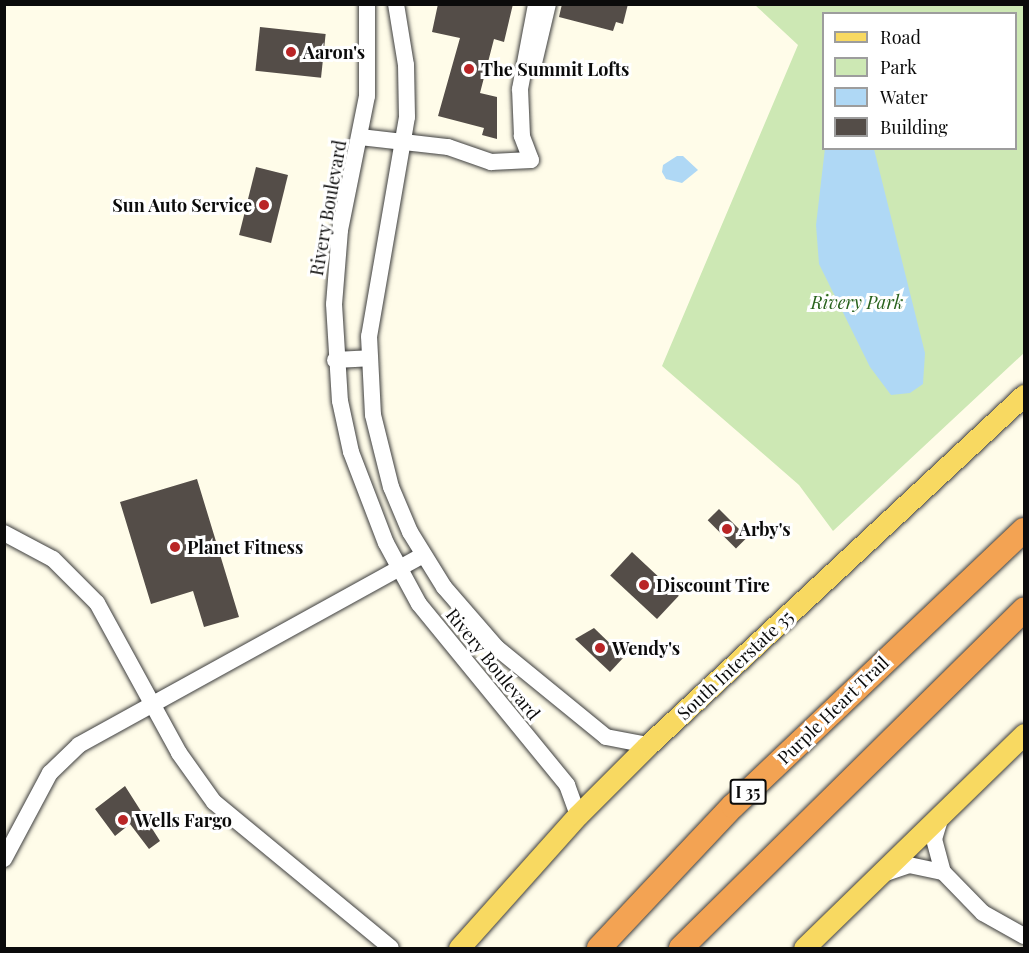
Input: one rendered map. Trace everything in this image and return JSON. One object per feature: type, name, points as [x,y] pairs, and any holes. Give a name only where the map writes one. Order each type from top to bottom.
[{"type":"highway","name":"Purple Heart Trail","points":[[599,948],[734,806],[1024,530]]},
{"type":"highway","points":[[681,948],[1024,610]]},
{"type":"main road","name":"South Interstate 35","points":[[459,948],[578,815],[648,745],[842,567],[1024,395]]},
{"type":"main road","points":[[804,948],[1024,734]]},
{"type":"street","name":"Rivery Boulevard","points":[[367,4],[370,69],[360,137],[335,270],[335,360],[351,452],[366,497],[399,568],[441,634],[569,788],[578,815]]},
{"type":"street","name":"Rivery Boulevard","points":[[396,4],[406,65],[405,143],[373,293],[369,358],[373,415],[384,466],[423,555],[476,627],[606,737],[648,745]]},
{"type":"street","points":[[531,160],[522,136],[520,89],[536,4]]},
{"type":"street","points":[[531,160],[530,89],[548,4]]},
{"type":"street","points":[[360,137],[448,147],[491,162],[531,160]]},
{"type":"street","points":[[335,360],[369,358]]},
{"type":"street","points":[[4,533],[53,559],[84,587],[108,620],[179,753],[214,802],[391,948]]},
{"type":"street","points":[[4,859],[50,772],[64,757],[112,723],[423,555]]},
{"type":"street","points":[[942,813],[934,839],[943,872],[983,913],[1024,936]]},
{"type":"street","points":[[877,877],[909,865],[943,872]]},
{"type":"green space","name":"Rivery Park","points":[[755,5],[1024,5],[1024,353],[833,531],[799,485],[662,366],[798,45]]},
{"type":"water","points":[[825,150],[874,150],[925,353],[923,384],[910,393],[891,395],[870,367],[819,264],[816,225]]},
{"type":"water","points":[[677,156],[683,156],[698,170],[682,183],[666,179],[662,172],[663,165]]},
{"type":"building","name":"The Summit Lofts","points":[[438,4],[513,4],[504,42],[494,39],[480,93],[497,97],[497,139],[482,135],[484,128],[438,116],[460,38],[432,32]]},
{"type":"building","points":[[562,4],[628,4],[623,24],[616,22],[613,31],[559,17]]},
{"type":"building","name":"Aaron's","points":[[260,27],[326,34],[321,78],[255,71]]},
{"type":"building","name":"Sun Auto Service","points":[[256,167],[288,175],[271,243],[239,235]]},
{"type":"building","name":"Planet Fitness","points":[[197,479],[239,617],[204,627],[193,591],[151,604],[120,502]]},
{"type":"building","name":"Arby's","points":[[719,509],[747,537],[736,549],[708,520]]},
{"type":"building","name":"Discount Tire","points":[[632,552],[679,596],[657,619],[610,575]]},
{"type":"building","name":"Wendy's","points":[[594,628],[624,657],[610,672],[575,639]]},
{"type":"building","name":"Wells Fargo","points":[[125,786],[160,841],[149,849],[130,824],[115,836],[95,809]]},
{"type":"place","name":"Aaron's","points":[[291,52]]},
{"type":"place","name":"The Summit Lofts","points":[[469,69]]},
{"type":"place","name":"Sun Auto Service","points":[[264,205]]},
{"type":"place","name":"Arby's","points":[[727,529]]},
{"type":"place","name":"Planet Fitness","points":[[175,547]]},
{"type":"place","name":"Discount Tire","points":[[644,585]]},
{"type":"place","name":"Wendy's","points":[[600,648]]},
{"type":"place","name":"Wells Fargo","points":[[123,820]]}]
